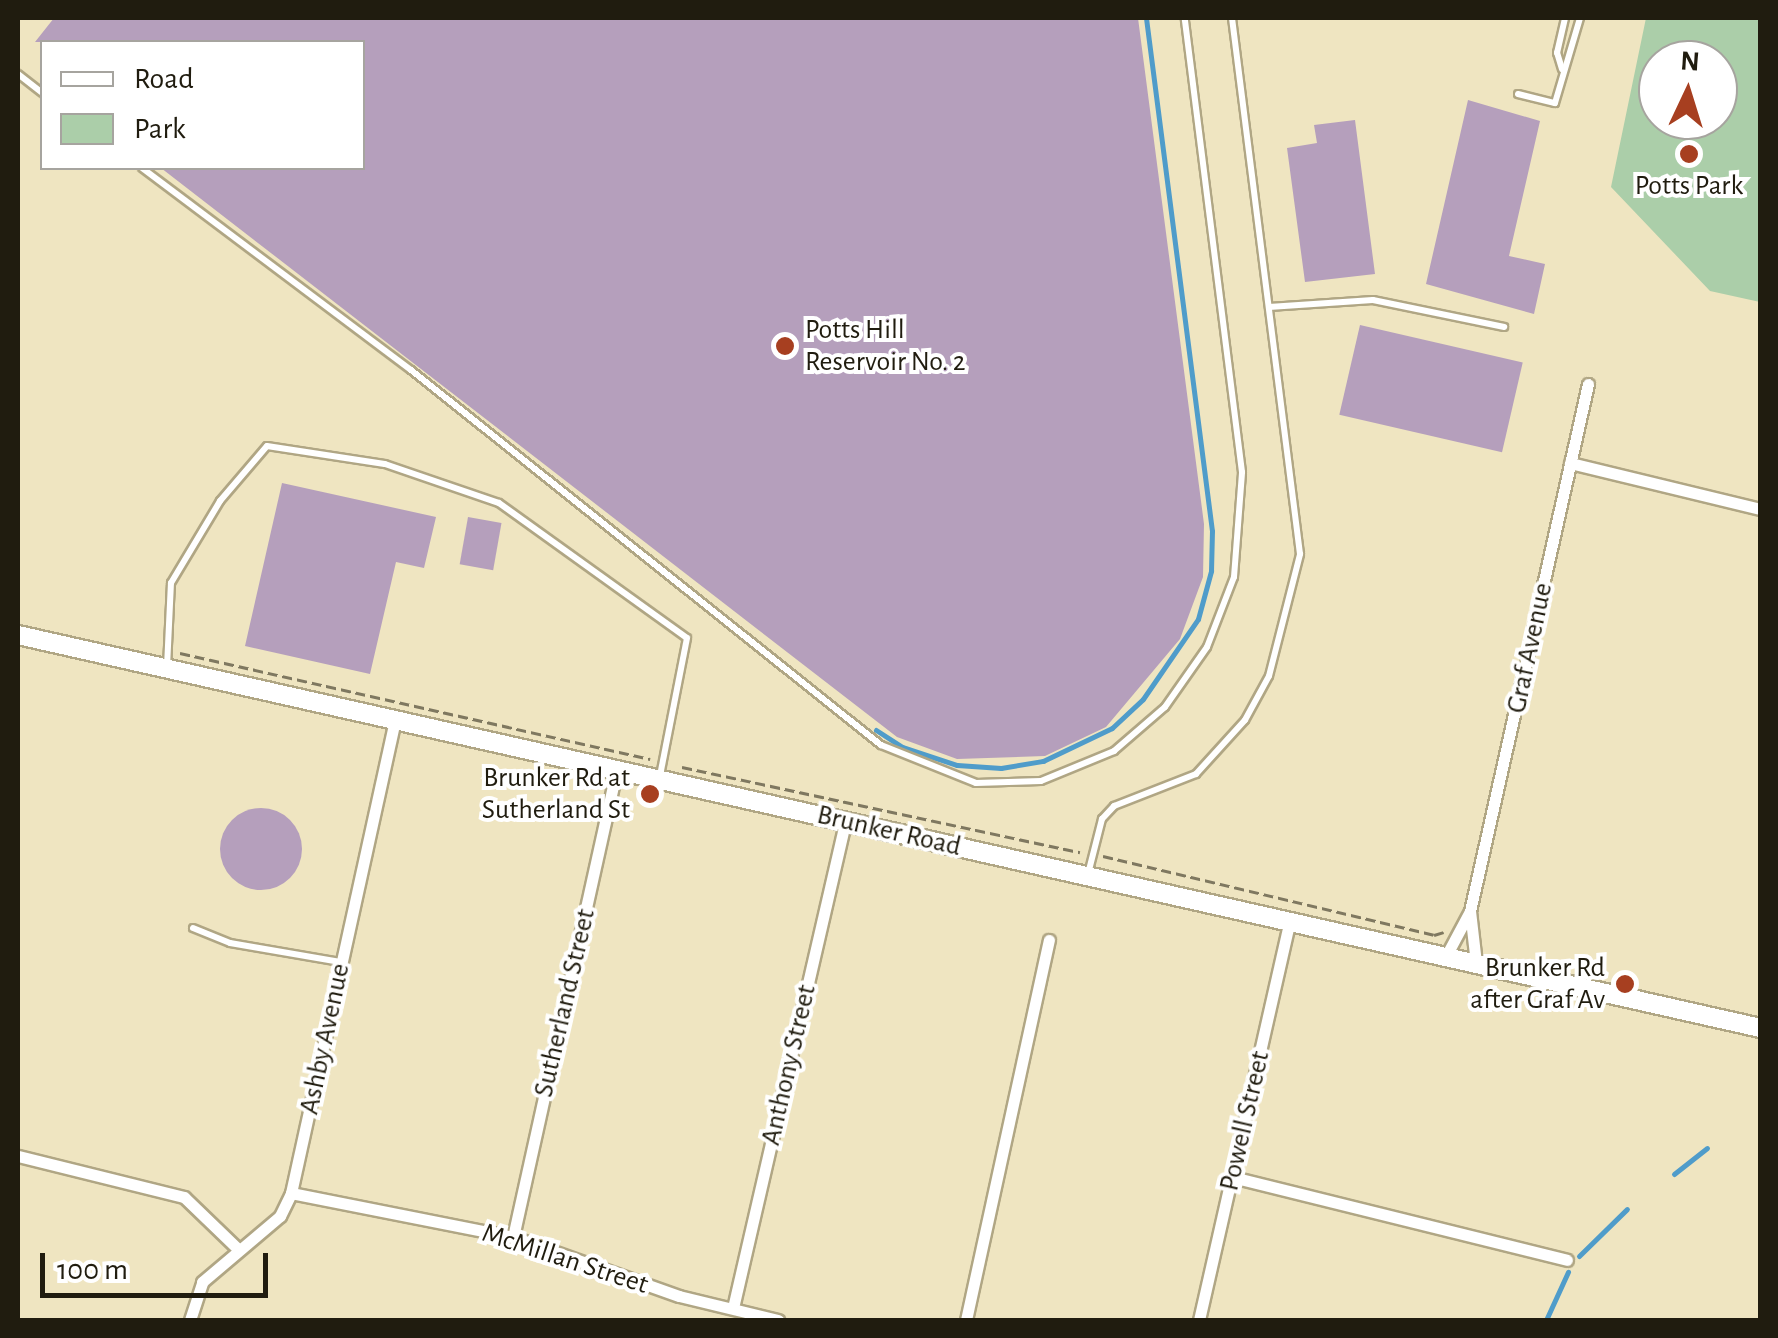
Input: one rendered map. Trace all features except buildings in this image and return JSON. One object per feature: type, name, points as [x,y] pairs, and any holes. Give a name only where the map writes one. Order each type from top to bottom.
[{"type":"main road","name":"Brunker Road","points":[[18,635],[167,659],[395,720],[617,769],[661,771],[845,822],[1760,1028]]},
{"type":"street","name":"Graf Avenue","points":[[1446,956],[1470,911],[1588,384]]},
{"type":"street","points":[[1570,463],[1760,509]]},
{"type":"street","name":"Ashby Avenue","points":[[190,1320],[202,1282],[280,1216],[291,1193],[395,720]]},
{"type":"street","name":"Sutherland Street","points":[[513,1237],[617,769]]},
{"type":"street","name":"Anthony Street","points":[[733,1308],[845,822]]},
{"type":"street","name":"Graf Avenue","points":[[1470,911],[1476,963]]},
{"type":"street","name":"Powell Street","points":[[1199,1320],[1290,921]]},
{"type":"street","points":[[966,1320],[1049,940]]},
{"type":"street","points":[[18,1156],[184,1197],[239,1250]]},
{"type":"street","points":[[1232,1178],[1568,1260]]},
{"type":"street","name":"McMillan Street","points":[[291,1193],[513,1237],[680,1296],[778,1320]]},
{"type":"lane","points":[[145,170],[410,370],[881,745],[976,783],[1041,781],[1114,750],[1165,708],[1207,647],[1234,577],[1242,472],[1185,18]]},
{"type":"lane","points":[[1088,875],[1102,819],[1114,806],[1196,774],[1245,720],[1269,676],[1300,554],[1232,18]]},
{"type":"lane","points":[[1562,70],[1557,53],[1565,18]]},
{"type":"lane","points":[[1518,94],[1555,103],[1580,18]]},
{"type":"lane","points":[[18,74],[40,90]]},
{"type":"lane","points":[[1269,307],[1388,301],[1504,327]]},
{"type":"lane","points":[[167,659],[170,583],[220,501],[267,446],[385,464],[499,503],[687,638],[661,771]]},
{"type":"lane","points":[[193,928],[230,943],[342,962]]},
{"type":"path","points":[[167,659],[661,771],[1066,850]]},
{"type":"path","points":[[1120,859],[1434,935],[1448,930]]},
{"type":"green space","name":"Potts Park","points":[[1646,18],[1760,18],[1760,302],[1710,291],[1611,187],[1638,57],[1638,140],[1738,140],[1738,40],[1641,40]]},
{"type":"waterway","points":[[876,730],[902,747],[957,765],[1001,768],[1043,761],[1112,728],[1143,699],[1198,619],[1211,571],[1212,531],[1146,18]]},
{"type":"waterway","points":[[1674,1174],[1707,1148]]},
{"type":"waterway","points":[[1579,1256],[1627,1209]]},
{"type":"waterway","points":[[1546,1320],[1568,1272]]},
{"type":"place","name":"Potts Park","points":[[1689,154]]},
{"type":"place","name":"Potts Hill Reservoir No. 2","points":[[785,346]]},
{"type":"place","name":"Brunker Rd at Sutherland St","points":[[650,794]]},
{"type":"place","name":"Brunker Rd after Graf Av","points":[[1625,984]]}]
